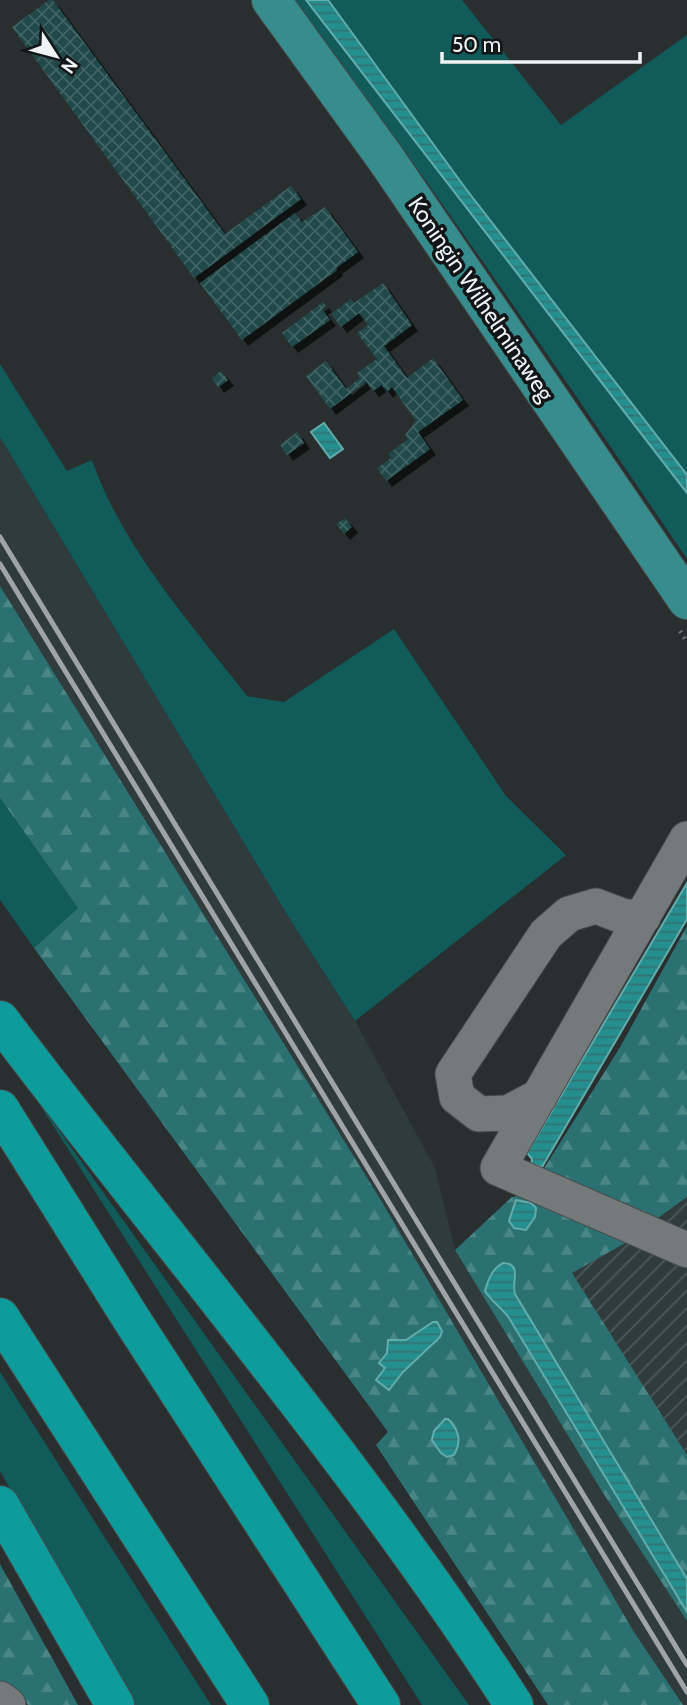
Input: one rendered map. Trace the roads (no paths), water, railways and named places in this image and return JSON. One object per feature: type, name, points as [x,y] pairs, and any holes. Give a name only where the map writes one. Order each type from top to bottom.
[{"type":"highway","points":[[0,1020],[332,1444],[468,1635],[514,1705]]},
{"type":"highway","points":[[0,1109],[132,1320],[381,1705]]},
{"type":"highway","points":[[0,1317],[250,1705]]},
{"type":"highway","points":[[0,1505],[115,1705]]},
{"type":"main road","name":"Koningin Wilhelminaweg","points":[[271,0],[386,159],[687,600]]},
{"type":"street","points":[[687,839],[498,1168],[687,1250]]},
{"type":"street","points":[[540,1096],[508,1113],[480,1114],[457,1097],[453,1074],[546,934],[569,914],[596,906],[625,917],[643,917]]},
{"type":"street","points":[[0,1699],[8,1705]]},
{"type":"railway","points":[[0,537],[687,1665]]},
{"type":"railway","points":[[0,564],[687,1692]]}]
